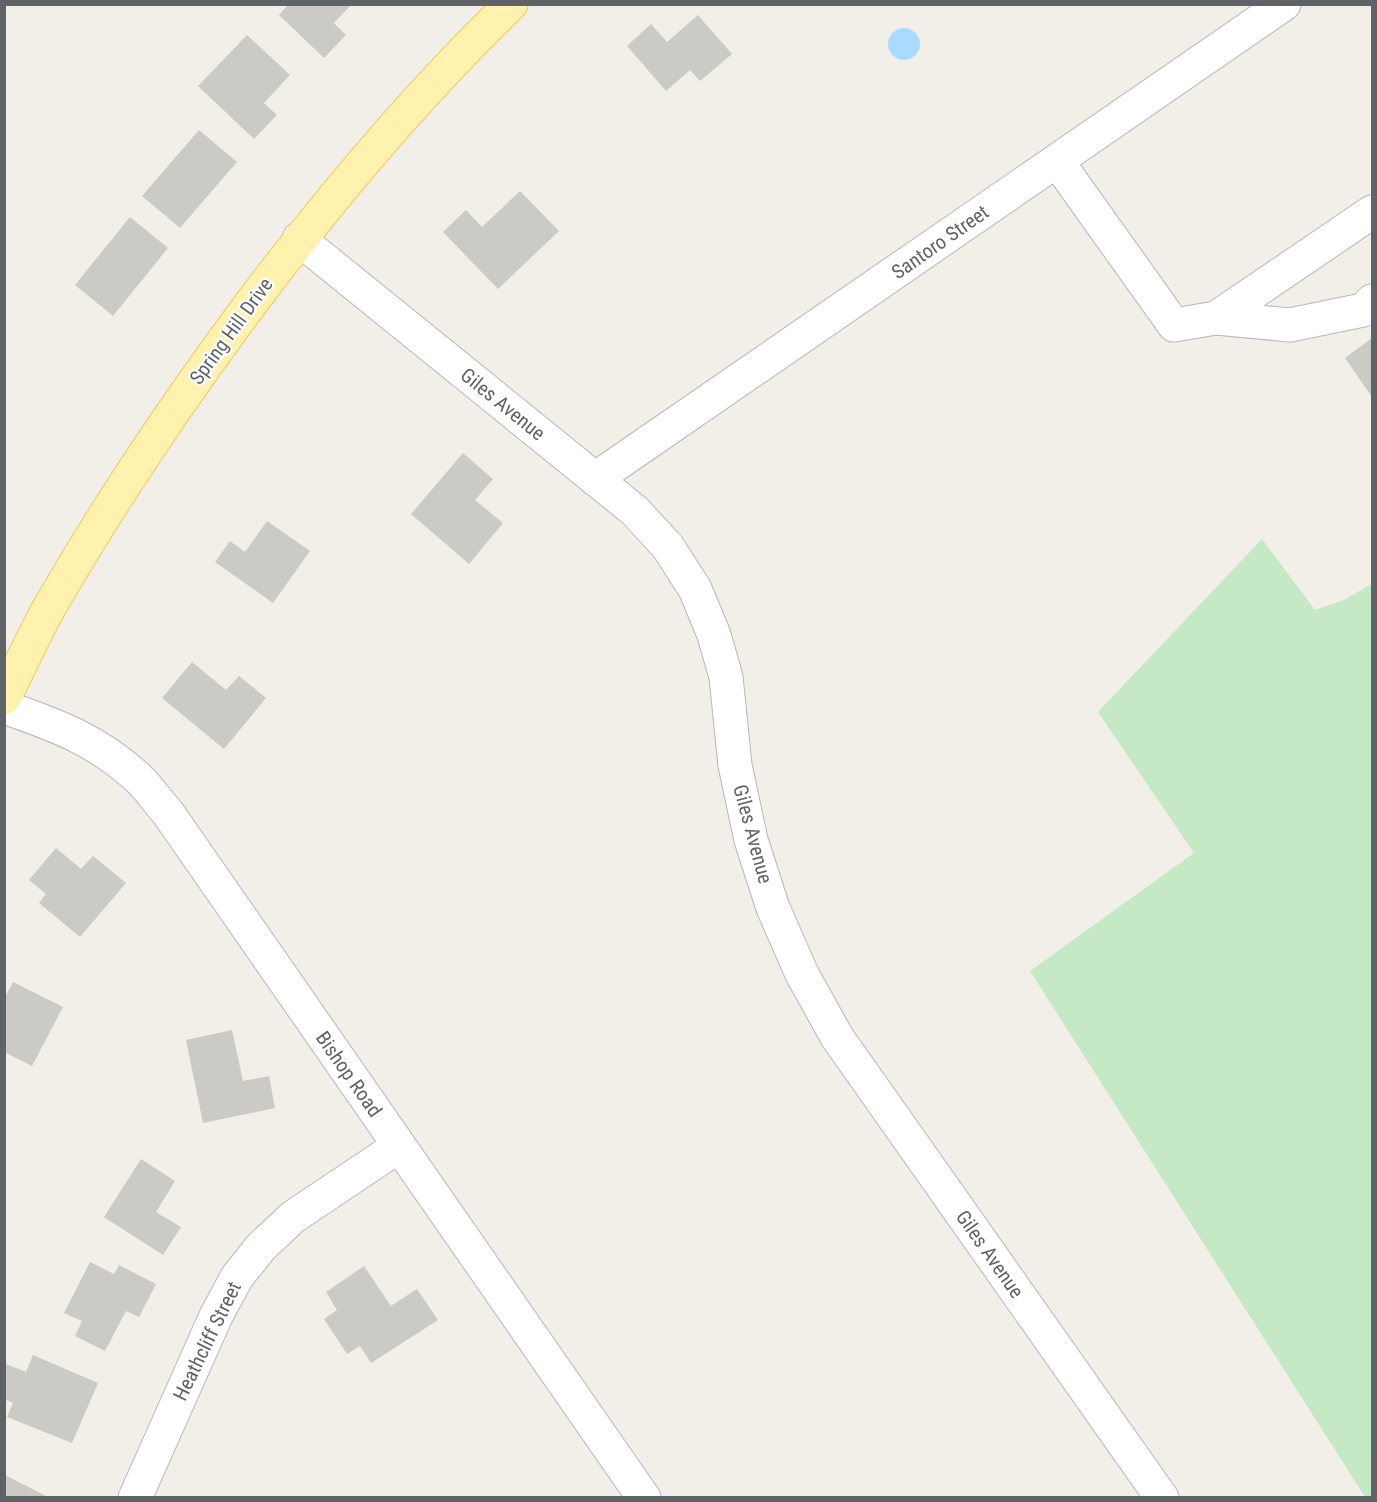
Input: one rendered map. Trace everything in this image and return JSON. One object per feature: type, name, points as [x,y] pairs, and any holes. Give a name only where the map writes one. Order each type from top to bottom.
[{"type":"main road","name":"Spring Hill Drive","points":[[4,698],[48,609],[126,482],[206,363],[299,239],[406,112],[511,4]]},
{"type":"street","name":"Santoro Street","points":[[596,479],[1284,4]]},
{"type":"street","points":[[1057,161],[1174,325],[1216,318],[1290,325],[1364,310],[1372,301]]},
{"type":"street","points":[[1216,318],[1372,213]]},
{"type":"street","name":"Giles Avenue","points":[[299,239],[635,511],[668,547],[695,589],[714,635],[726,677],[735,765],[751,840],[773,908],[802,974],[837,1037],[1162,1497]]},
{"type":"street","name":"Bishop Road","points":[[4,706],[68,729],[106,751],[140,779],[168,813],[644,1497]]},
{"type":"street","name":"Heathcliff Street","points":[[135,1497],[216,1316],[237,1277],[261,1247],[293,1217],[399,1146]]},
{"type":"green space","points":[[1262,539],[1315,610],[1342,601],[1372,584],[1372,1497],[1365,1497],[1030,971],[1194,853],[1098,712]]},
{"type":"water","points":[[904,28],[916,32],[920,44],[916,56],[904,60],[892,56],[888,44],[892,32]]},
{"type":"building","points":[[289,4],[352,4],[334,23],[346,35],[324,58],[279,15]]},
{"type":"building","points":[[698,15],[732,54],[700,81],[690,70],[666,91],[627,46],[651,24],[667,42]]},
{"type":"building","points":[[247,35],[290,75],[264,103],[277,115],[254,139],[198,86]]},
{"type":"building","points":[[199,130],[237,162],[180,228],[142,196]]},
{"type":"building","points":[[520,191],[559,231],[498,289],[443,232],[466,210],[482,227]]},
{"type":"building","points":[[130,217],[168,248],[113,316],[75,285]]},
{"type":"building","points":[[1372,338],[1372,397],[1345,358]]},
{"type":"building","points":[[463,453],[493,479],[475,500],[503,523],[469,564],[411,514]]},
{"type":"building","points":[[267,521],[310,551],[273,603],[215,562],[230,541],[245,552]]},
{"type":"building","points":[[192,662],[226,690],[239,676],[266,698],[224,749],[162,698]]},
{"type":"building","points":[[56,848],[81,869],[93,856],[126,883],[80,937],[39,903],[46,894],[29,880]]},
{"type":"building","points":[[13,982],[63,1007],[32,1066],[4,1052],[4,999]]},
{"type":"building","points":[[232,1030],[243,1081],[269,1076],[275,1108],[203,1123],[186,1040]]},
{"type":"building","points":[[141,1159],[175,1181],[156,1212],[181,1227],[163,1255],[104,1217]]},
{"type":"building","points":[[90,1262],[114,1274],[119,1265],[156,1284],[139,1317],[126,1311],[105,1351],[75,1336],[82,1321],[64,1313]]},
{"type":"building","points":[[364,1266],[391,1306],[417,1289],[438,1320],[371,1363],[360,1346],[347,1354],[324,1319],[337,1310],[326,1292]]},
{"type":"building","points":[[33,1355],[98,1383],[72,1443],[7,1417],[13,1403],[4,1399],[6,1364],[26,1372]]},
{"type":"building","points":[[5,1475],[50,1498],[5,1498]]}]
